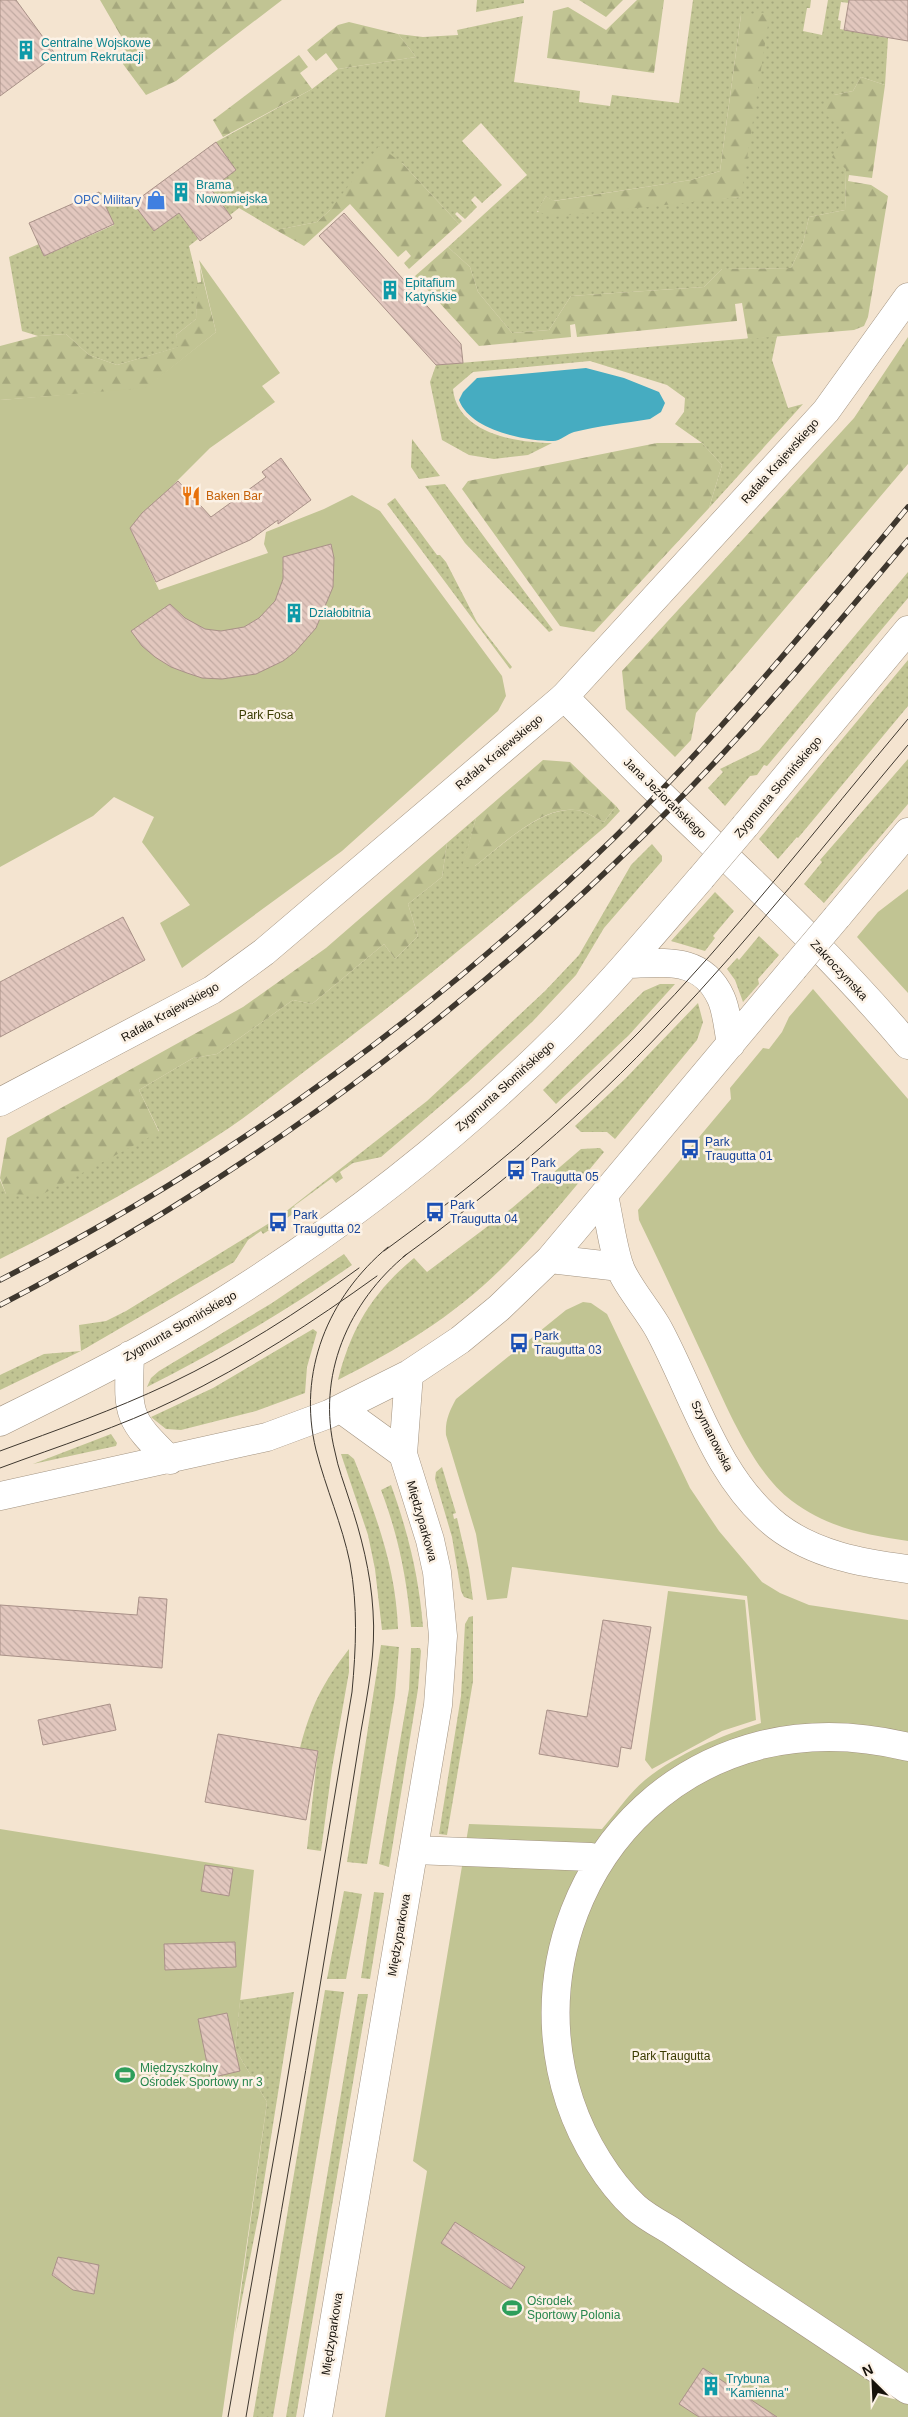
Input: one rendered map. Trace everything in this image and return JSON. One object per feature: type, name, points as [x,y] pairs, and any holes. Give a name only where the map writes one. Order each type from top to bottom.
[{"type":"street","name":"Rafała Krajewskiego","points":[[0,1102],[212,990],[264,952],[564,697],[826,411],[908,297]]},
{"type":"street","name":"Zygmunta Słomińskiego","points":[[0,1422],[130,1355],[262,1276],[325,1234],[392,1184],[453,1132],[540,1055],[627,964],[908,630]]},
{"type":"street","name":"Jana Jeziorańskiego","points":[[564,697],[650,784],[769,897]]},
{"type":"street","points":[[0,1496],[170,1460],[267,1437],[341,1409],[409,1374],[454,1344],[499,1308],[550,1259],[908,832]]},
{"type":"street","name":"Zakroczymska","points":[[769,897],[834,964],[908,1045]]},
{"type":"street","points":[[627,964],[677,963],[692,966],[709,980],[721,1000],[731,1044]]},
{"type":"street","name":"Szymanowska","points":[[604,1195],[620,1267],[658,1329],[722,1459],[742,1490],[777,1525],[810,1546],[860,1562],[908,1570]]},
{"type":"street","points":[[550,1259],[620,1267]]},
{"type":"street","points":[[130,1355],[128,1402],[133,1418],[141,1432],[170,1460]]},
{"type":"street","name":"Międzyparkowa","points":[[318,2417],[438,1704],[443,1636],[438,1582],[430,1540],[402,1454],[409,1374]]},
{"type":"street","points":[[341,1409],[402,1454]]},
{"type":"street","points":[[908,1747],[849,1737],[819,1737],[760,1746],[700,1769],[673,1786],[648,1806],[612,1844],[599,1861],[574,1910],[564,1941],[558,1972],[555,2004],[557,2044],[568,2099],[585,2139],[599,2163],[635,2207],[908,2390]]},
{"type":"street","points":[[414,1850],[591,1857],[599,1861]]},
{"type":"green space","points":[[100,0],[282,0],[176,81],[146,95],[123,64],[125,43]]},
{"type":"green space","points":[[477,0],[524,0],[524,3],[476,12]]},
{"type":"green space","points":[[579,0],[623,0],[606,17]]},
{"type":"green space","points":[[637,0],[664,0],[654,73],[547,58],[553,11],[568,7],[606,30]]},
{"type":"green space","points":[[693,0],[811,0],[810,8],[807,8],[803,31],[822,35],[828,0],[849,0],[849,3],[841,2],[838,20],[841,21],[840,29],[888,38],[885,85],[861,77],[853,91],[834,95],[847,133],[845,210],[809,217],[803,243],[791,268],[722,269],[704,287],[571,296],[549,330],[512,333],[478,292],[470,267],[448,247],[527,175],[481,123],[462,141],[502,185],[482,203],[475,196],[471,200],[477,207],[465,219],[457,212],[455,214],[462,221],[459,224],[402,163],[330,210],[317,222],[276,230],[239,208],[230,215],[211,189],[236,170],[216,142],[312,89],[338,69],[416,57],[398,34],[423,37],[458,35],[457,30],[523,16],[514,82],[580,91],[579,102],[610,106],[612,95],[679,103]],"holes":[[[741,15],[741,197],[537,212],[546,196],[553,201],[691,180],[720,171]]]},
{"type":"green space","points":[[770,12],[741,197],[551,217],[537,211],[546,196],[554,201],[691,180],[720,171],[741,15]]},
{"type":"green space","points":[[349,22],[398,34],[416,57],[338,69],[326,53],[316,61],[307,50],[338,25]]},
{"type":"green space","points":[[299,55],[308,67],[300,73],[312,89],[223,137],[213,120]]},
{"type":"green space","points":[[861,77],[885,85],[872,178],[849,175],[848,181],[871,185],[888,196],[868,317],[864,326],[854,330],[748,339],[742,303],[735,304],[737,321],[577,337],[575,324],[570,325],[571,337],[479,346],[415,276],[448,247],[470,267],[478,292],[512,333],[549,330],[571,296],[704,287],[722,269],[791,268],[803,243],[809,217],[845,210],[846,169],[832,157],[847,133],[823,112],[834,95],[853,91]]},
{"type":"green space","points":[[379,146],[402,163],[459,224],[409,269],[404,263],[411,256],[406,250],[398,257],[350,204],[304,246],[276,230],[317,222],[330,210]]},
{"type":"green space","points":[[99,192],[133,203],[154,231],[179,213],[198,239],[189,246],[198,283],[196,319],[176,335],[179,347],[117,365],[89,355],[66,334],[38,336],[22,331],[9,257],[39,244],[44,256],[114,225]]},
{"type":"green space","name":"Park Fosa","points":[[199,260],[280,373],[262,386],[275,402],[210,448],[130,528],[159,590],[268,553],[264,544],[266,532],[324,509],[352,495],[380,511],[502,676],[506,696],[498,711],[342,851],[182,968],[160,923],[190,905],[142,842],[154,817],[114,797],[93,816],[0,867],[0,400],[145,388],[216,332]]},
{"type":"green space","points":[[200,267],[216,332],[145,389],[0,400],[0,346],[38,336],[66,334],[89,355],[117,365],[178,347],[176,335],[196,319],[197,283],[201,282]]},
{"type":"green space","points":[[777,336],[772,360],[788,408],[803,404],[709,508],[722,465],[702,443],[675,424],[684,412],[685,398],[667,385],[590,361],[473,372],[453,389],[457,404],[465,416],[477,425],[506,438],[552,443],[528,455],[494,459],[469,455],[442,440],[430,382],[436,365]]},
{"type":"green space","points":[[908,337],[908,464],[696,713],[691,740],[675,757],[626,709],[622,671],[854,418]]},
{"type":"green space","points":[[412,439],[440,476],[419,479],[411,467]]},
{"type":"green space","points":[[657,443],[702,443],[722,465],[709,508],[594,632],[560,626],[462,489],[468,481]]},
{"type":"green space","points":[[445,484],[553,630],[549,632],[465,543],[425,486]]},
{"type":"green space","points":[[395,498],[437,555],[440,555],[446,562],[477,622],[512,667],[510,669],[387,504]]},
{"type":"green space","points":[[908,572],[908,598],[767,766],[764,765],[757,775],[750,776],[725,806],[708,788],[723,772],[720,769],[759,750]]},
{"type":"green space","points":[[908,660],[908,706],[798,838],[778,859],[759,839]]},
{"type":"green space","points":[[908,759],[908,804],[824,903],[804,884],[822,862],[820,860]]},
{"type":"green space","points":[[543,760],[570,762],[616,806],[604,822],[578,810],[562,810],[549,814],[509,838],[475,866],[462,867],[476,818]]},
{"type":"green space","points":[[616,806],[620,811],[606,826],[495,920],[344,1042],[229,1128],[145,1181],[0,1259],[0,1180],[6,1194],[159,1131],[139,1090],[193,1058],[217,1054],[293,1000],[312,1004],[384,944],[395,959],[418,936],[408,904],[442,877],[447,843],[476,818],[463,866],[475,866],[522,829],[549,815],[562,811],[578,810],[604,822]]},
{"type":"green space","points":[[447,843],[442,877],[408,904],[418,936],[395,959],[384,944],[312,1004],[293,1000],[217,1054],[193,1058],[139,1090],[159,1132],[41,1195],[6,1194],[0,1178],[7,1138],[243,1007],[326,948]]},
{"type":"green space","points":[[652,844],[662,856],[662,861],[604,928],[576,975],[533,1021],[468,1082],[381,1157],[353,1163],[340,1172],[343,1178],[336,1183],[332,1178],[294,1206],[297,1211],[287,1218],[284,1213],[427,1101],[545,991],[579,955],[631,865]]},
{"type":"green space","points":[[908,889],[908,993],[857,937],[878,912]]},
{"type":"green space","points":[[715,892],[734,911],[713,936],[715,938],[705,951],[671,941]]},
{"type":"green space","points":[[759,936],[779,955],[758,979],[759,984],[743,1002],[735,980],[727,969],[737,958],[739,960]]},
{"type":"green space","points":[[660,984],[675,984],[629,1035],[556,1104],[543,1090],[644,991]]},
{"type":"green space","points":[[813,989],[908,1099],[908,1541],[862,1533],[833,1524],[792,1501],[764,1472],[730,1414],[639,1220],[638,1210],[731,1099],[730,1088],[763,1048],[769,1049],[782,1032],[789,1017]]},
{"type":"green space","points":[[698,1003],[703,1022],[697,1040],[615,1139],[607,1132],[581,1132],[575,1126],[626,1078]]},
{"type":"green space","points":[[600,1148],[604,1152],[567,1197],[528,1241],[483,1286],[424,1331],[382,1357],[338,1380],[343,1361],[357,1328],[375,1298],[399,1271],[414,1258],[427,1272],[512,1208],[581,1149]]},
{"type":"green space","points":[[271,1222],[274,1227],[263,1234],[261,1231],[248,1240],[234,1262],[81,1351],[79,1325],[106,1321],[126,1311]]},
{"type":"green space","points":[[344,1254],[352,1265],[327,1282],[251,1330],[147,1387],[151,1378],[159,1371],[272,1303]]},
{"type":"green space","name":"Park Traugutta","points":[[583,1302],[591,1303],[607,1314],[690,1488],[719,1531],[762,1582],[780,1593],[809,1605],[908,1620],[908,2417],[385,2417],[427,2171],[413,2161],[469,1824],[602,1829],[634,1791],[658,1770],[700,1746],[761,1723],[747,1596],[512,1567],[507,1598],[487,1600],[476,1534],[446,1435],[448,1417],[456,1399],[566,1310]]},
{"type":"green space","points":[[313,1329],[317,1332],[307,1367],[305,1393],[256,1411],[181,1430],[166,1429],[151,1417],[213,1388]]},
{"type":"green space","points":[[81,1351],[0,1390],[0,1375],[44,1354]]},
{"type":"green space","points":[[111,1434],[117,1443],[116,1446],[33,1464]]},
{"type":"green space","points":[[341,1454],[348,1454],[354,1459],[384,1542],[393,1585],[398,1629],[382,1630],[375,1569],[368,1535]]},
{"type":"green space","points":[[442,1467],[456,1513],[453,1514],[454,1519],[457,1518],[469,1570],[473,1600],[464,1597],[461,1591],[452,1537],[435,1479],[436,1472]]},
{"type":"green space","points":[[391,1485],[412,1555],[419,1590],[423,1627],[411,1627],[401,1557],[381,1490]]},
{"type":"green space","points":[[668,1591],[745,1600],[756,1720],[722,1731],[652,1769],[645,1760]]},
{"type":"green space","points":[[473,1616],[473,1681],[447,1835],[439,1834],[461,1696],[465,1624],[469,1617]]},
{"type":"green space","points":[[381,1645],[399,1647],[395,1696],[367,1864],[347,1862]]},
{"type":"green space","points":[[411,1648],[420,1648],[421,1651],[418,1689],[389,1867],[379,1864],[409,1689]]},
{"type":"green space","points":[[349,1649],[349,1672],[332,1768],[321,1851],[307,1849],[318,1751],[300,1748],[313,1707],[332,1673]]},
{"type":"green space","name":"Międzyszkolny Ośrodek Sportowy nr 3","points":[[0,1829],[254,1870],[235,2049],[267,2102],[222,2417],[0,2417]]},
{"type":"green space","points":[[344,1891],[362,1894],[346,1979],[327,1979]]},
{"type":"green space","points":[[374,1892],[384,1893],[370,1979],[361,1978]]},
{"type":"green space","points":[[325,1990],[344,1992],[273,2417],[253,2417]]},
{"type":"green space","points":[[294,1992],[259,2213],[235,2334],[267,2102],[235,2049],[240,2000]]},
{"type":"green space","points":[[358,1994],[368,1994],[296,2417],[286,2417]]},
{"type":"water","points":[[586,368],[624,378],[659,392],[665,403],[661,412],[650,419],[583,430],[571,433],[556,441],[528,439],[499,432],[474,419],[459,400],[463,392],[477,378]]},
{"type":"building","name":"Centralne Wojskowe Centrum Rekrutacji","points":[[0,0],[16,0],[56,55],[0,96]]},
{"type":"building","points":[[849,0],[908,0],[908,41],[844,30]]},
{"type":"building","name":"Brama Nowomiejska","points":[[216,142],[236,170],[211,189],[232,218],[200,241],[179,213],[154,231],[133,203]]},
{"type":"building","points":[[99,192],[114,224],[44,256],[29,223]]},
{"type":"building","name":"Epitafium Katyńskie","points":[[344,213],[461,344],[463,363],[436,365],[319,236]]},
{"type":"building","points":[[281,458],[311,500],[278,524],[278,520],[250,540],[156,582],[130,528],[142,513],[178,481],[211,517],[266,477],[262,472]]},
{"type":"building","name":"Działobitnia","points":[[331,544],[334,558],[333,587],[316,628],[295,652],[283,661],[256,674],[222,679],[202,678],[187,673],[171,667],[155,657],[142,646],[131,631],[170,604],[185,618],[205,629],[221,631],[244,627],[259,618],[275,601],[283,579],[283,557]]},
{"type":"building","points":[[123,917],[145,960],[0,1037],[0,982]]},
{"type":"building","points":[[139,1597],[167,1599],[162,1668],[0,1655],[0,1605],[137,1615]]},
{"type":"building","points":[[603,1620],[651,1627],[631,1749],[621,1747],[618,1767],[539,1754],[547,1710],[587,1717]]},
{"type":"building","points":[[110,1704],[116,1730],[43,1745],[38,1720]]},
{"type":"building","points":[[218,1734],[318,1751],[306,1820],[205,1802]]},
{"type":"building","points":[[205,1865],[233,1869],[229,1896],[201,1891]]},
{"type":"building","points":[[235,1942],[236,1967],[165,1970],[164,1944]]},
{"type":"building","points":[[227,2013],[240,2071],[210,2078],[198,2019]]},
{"type":"building","points":[[455,2222],[525,2267],[511,2289],[441,2243]]},
{"type":"building","points":[[58,2257],[99,2265],[94,2294],[73,2290],[52,2275]]},
{"type":"building","name":"Trybuna \"Kamienna\"","points":[[703,2368],[777,2417],[699,2417],[679,2404]]},
{"type":"tram line","points":[[384,1251],[516,1147],[579,1091],[639,1032],[675,995],[743,918],[908,719]]},
{"type":"tram line","points":[[403,1257],[473,1204],[540,1148],[636,1058],[729,958],[908,745]]},
{"type":"tram line","points":[[228,2417],[281,2117],[352,1692],[356,1628],[353,1579],[343,1534],[316,1450],[311,1421],[311,1392],[322,1338],[334,1313],[349,1289],[367,1267],[388,1247]]},
{"type":"tram line","points":[[246,2417],[317,2001],[369,1686],[372,1656],[374,1626],[368,1569],[336,1458],[330,1424],[330,1396],[334,1369],[342,1342],[353,1318],[368,1294],[386,1273],[407,1254]]},
{"type":"tram line","points":[[0,1451],[106,1411],[194,1372],[267,1330],[359,1268]]},
{"type":"tram line","points":[[0,1468],[134,1418],[203,1386],[279,1342],[377,1276]]},
{"type":"railway","points":[[0,1280],[84,1235],[166,1187],[246,1136],[324,1081],[474,965],[546,902],[615,837],[692,758],[802,634],[908,507]]},
{"type":"railway","points":[[0,1305],[99,1251],[195,1193],[289,1130],[380,1064],[469,993],[554,920],[636,842],[715,762],[789,680],[908,540]]},
{"type":"place","name":"Centralne Wojskowe Centrum Rekrutacji","points":[[26,50]]},
{"type":"place","name":"Brama Nowomiejska","points":[[181,192]]},
{"type":"place","name":"OPC Military","points":[[156,200]]},
{"type":"place","name":"Epitafium Katyńskie","points":[[390,290]]},
{"type":"place","name":"Baken Bar","points":[[191,496]]},
{"type":"place","name":"Działobitnia","points":[[294,613]]},
{"type":"place","name":"Park Traugutta 01","points":[[690,1149]]},
{"type":"place","name":"Park Traugutta 05","points":[[516,1170]]},
{"type":"place","name":"Park Traugutta 04","points":[[435,1212]]},
{"type":"place","name":"Park Traugutta 02","points":[[278,1222]]},
{"type":"place","name":"Park Traugutta 03","points":[[519,1343]]},
{"type":"place","name":"Międzyszkolny Ośrodek Sportowy nr 3","points":[[125,2075]]},
{"type":"place","name":"Ośrodek Sportowy Polonia","points":[[512,2308]]},
{"type":"place","name":"Trybuna \"Kamienna\"","points":[[711,2386]]}]
